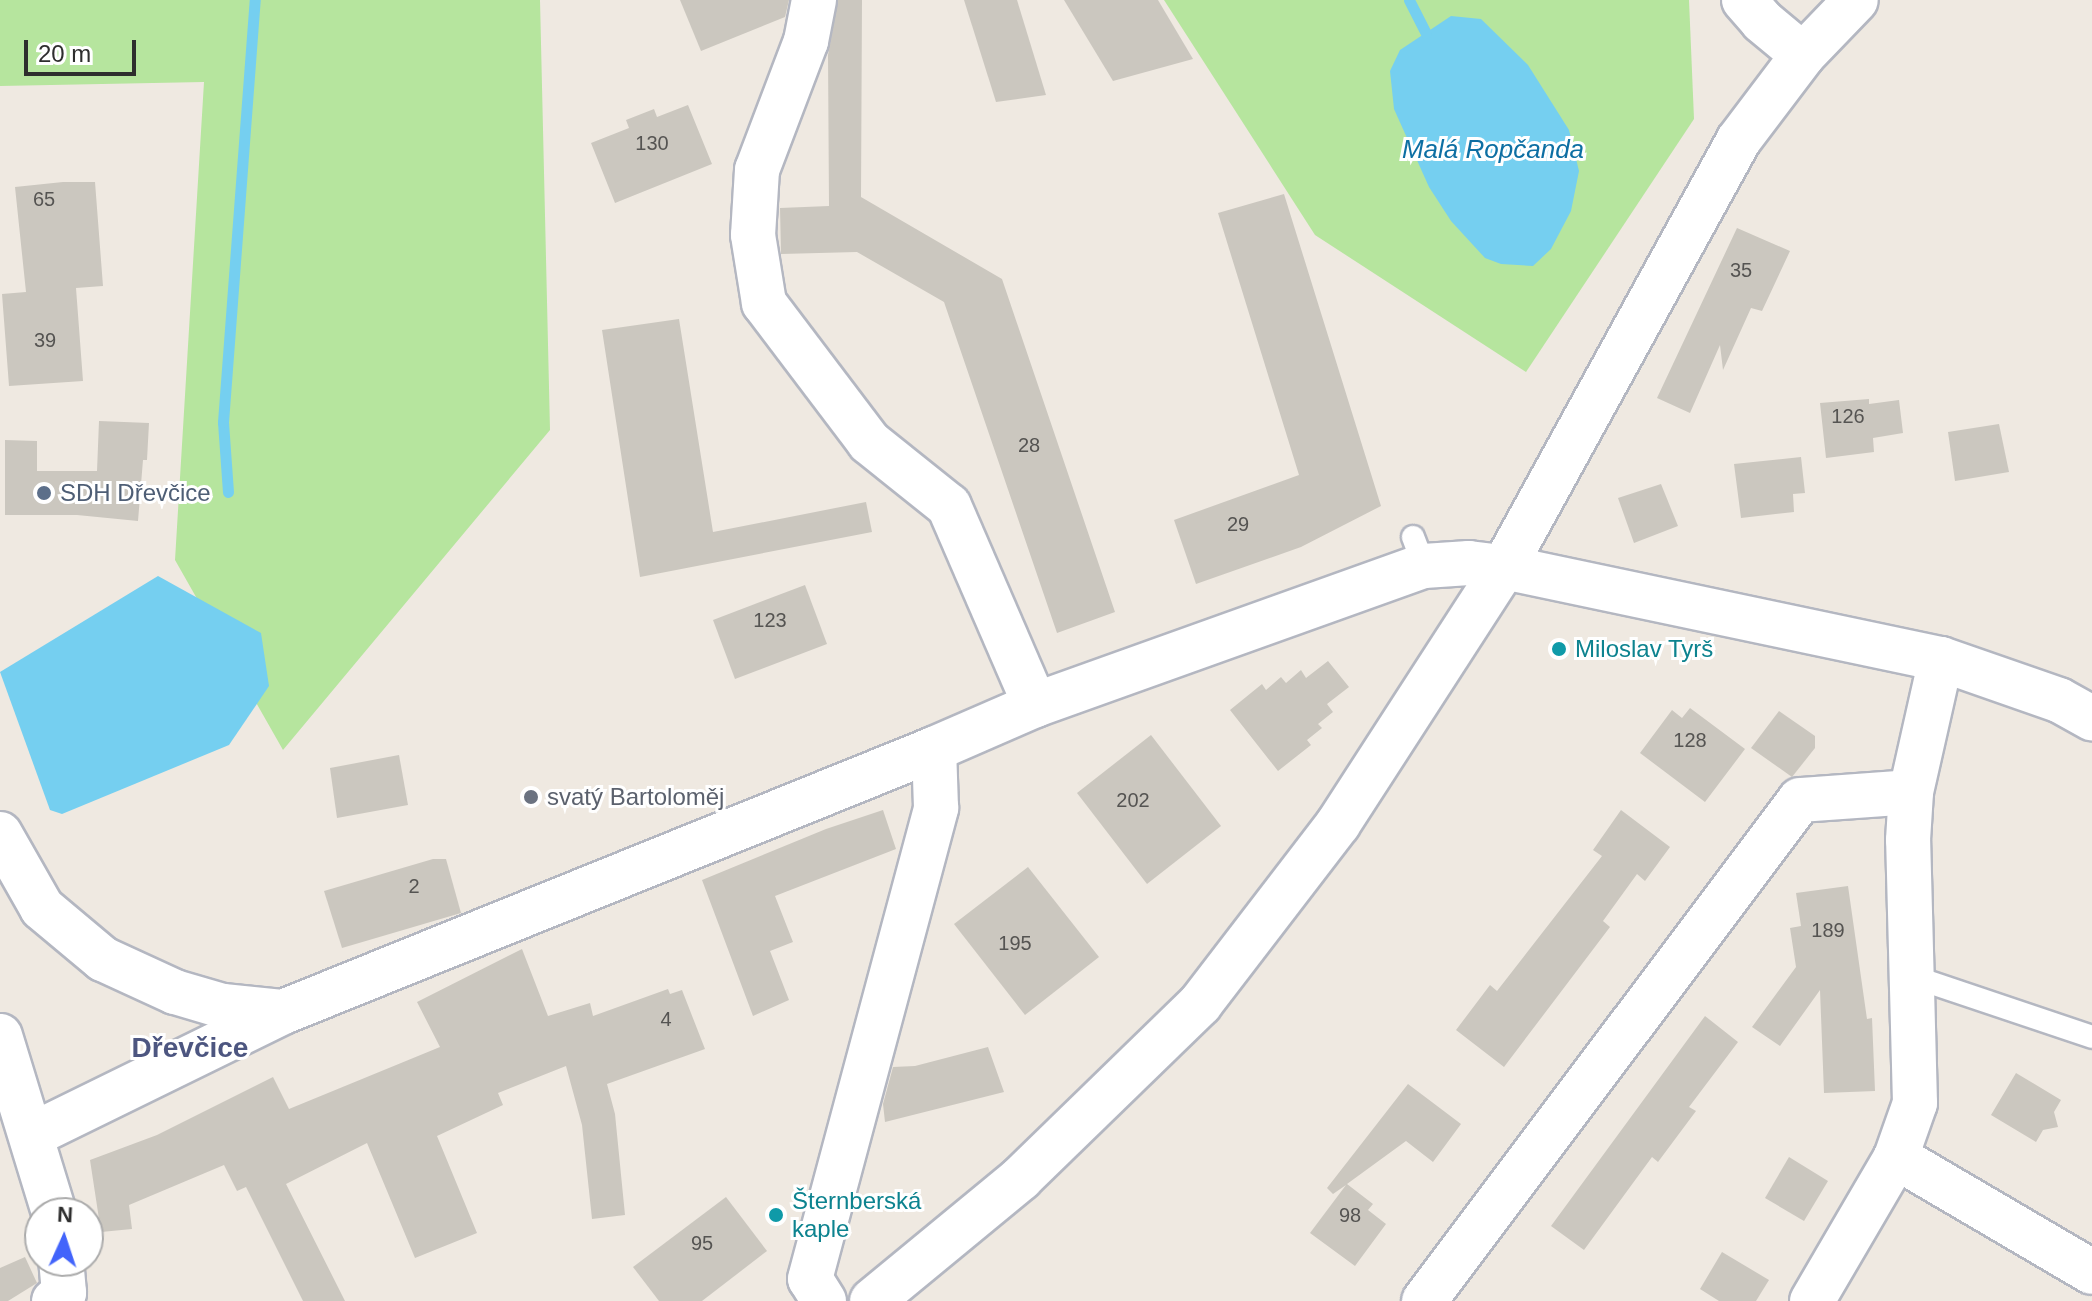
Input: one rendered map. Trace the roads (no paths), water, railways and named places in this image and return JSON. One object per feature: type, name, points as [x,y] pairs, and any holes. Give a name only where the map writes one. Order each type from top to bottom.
[{"type":"street","points":[[814,0],[806,41],[757,170],[753,235],[764,303],[869,442],[949,506],[1035,705]]},
{"type":"street","points":[[1744,0],[1762,21],[1803,55]]},
{"type":"street","points":[[872,1301],[1021,1178],[1200,1004],[1338,824],[1504,567],[1738,141],[1803,55],[1856,0]]},
{"type":"street","points":[[32,1135],[283,1012],[1418,552],[1504,567],[1941,659],[2059,700],[2092,718]]},
{"type":"street","points":[[1812,1301],[1896,1157],[1915,1103],[1908,840],[1911,792],[1941,659]]},
{"type":"street","points":[[824,1301],[810,1279],[936,808],[934,749]]},
{"type":"street","points":[[1424,1301],[1800,800],[1911,792]]},
{"type":"street","points":[[0,834],[42,908],[103,959],[175,992],[223,1006],[283,1012]]},
{"type":"street","points":[[0,1036],[49,1197]]},
{"type":"street","points":[[1896,1157],[2092,1272]]},
{"type":"street","points":[[54,1301],[64,1293],[62,1277]]},
{"type":"lane","points":[[1911,976],[2092,1037]]},
{"type":"water","name":"Malá Ropčanda","points":[[1451,16],[1481,19],[1528,65],[1569,130],[1579,171],[1571,211],[1551,249],[1533,266],[1501,264],[1485,258],[1451,221],[1429,187],[1394,109],[1390,71],[1400,50]]},
{"type":"water","points":[[158,576],[261,633],[269,686],[229,745],[62,814],[50,810],[0,672]]},
{"type":"waterway","points":[[228,492],[223,422],[255,0]]},
{"type":"waterway","points":[[1409,0],[1426,33]]},
{"type":"place","name":"SDH Dřevčice","points":[[44,493]]},
{"type":"place","name":"Miloslav Tyrš","points":[[1559,649]]},
{"type":"place","name":"svatý Bartoloměj","points":[[531,797]]},
{"type":"place","name":"Šternberská kaple","points":[[776,1215]]},
{"type":"district","name":"Dřevčice","points":[[190,1048]]}]
